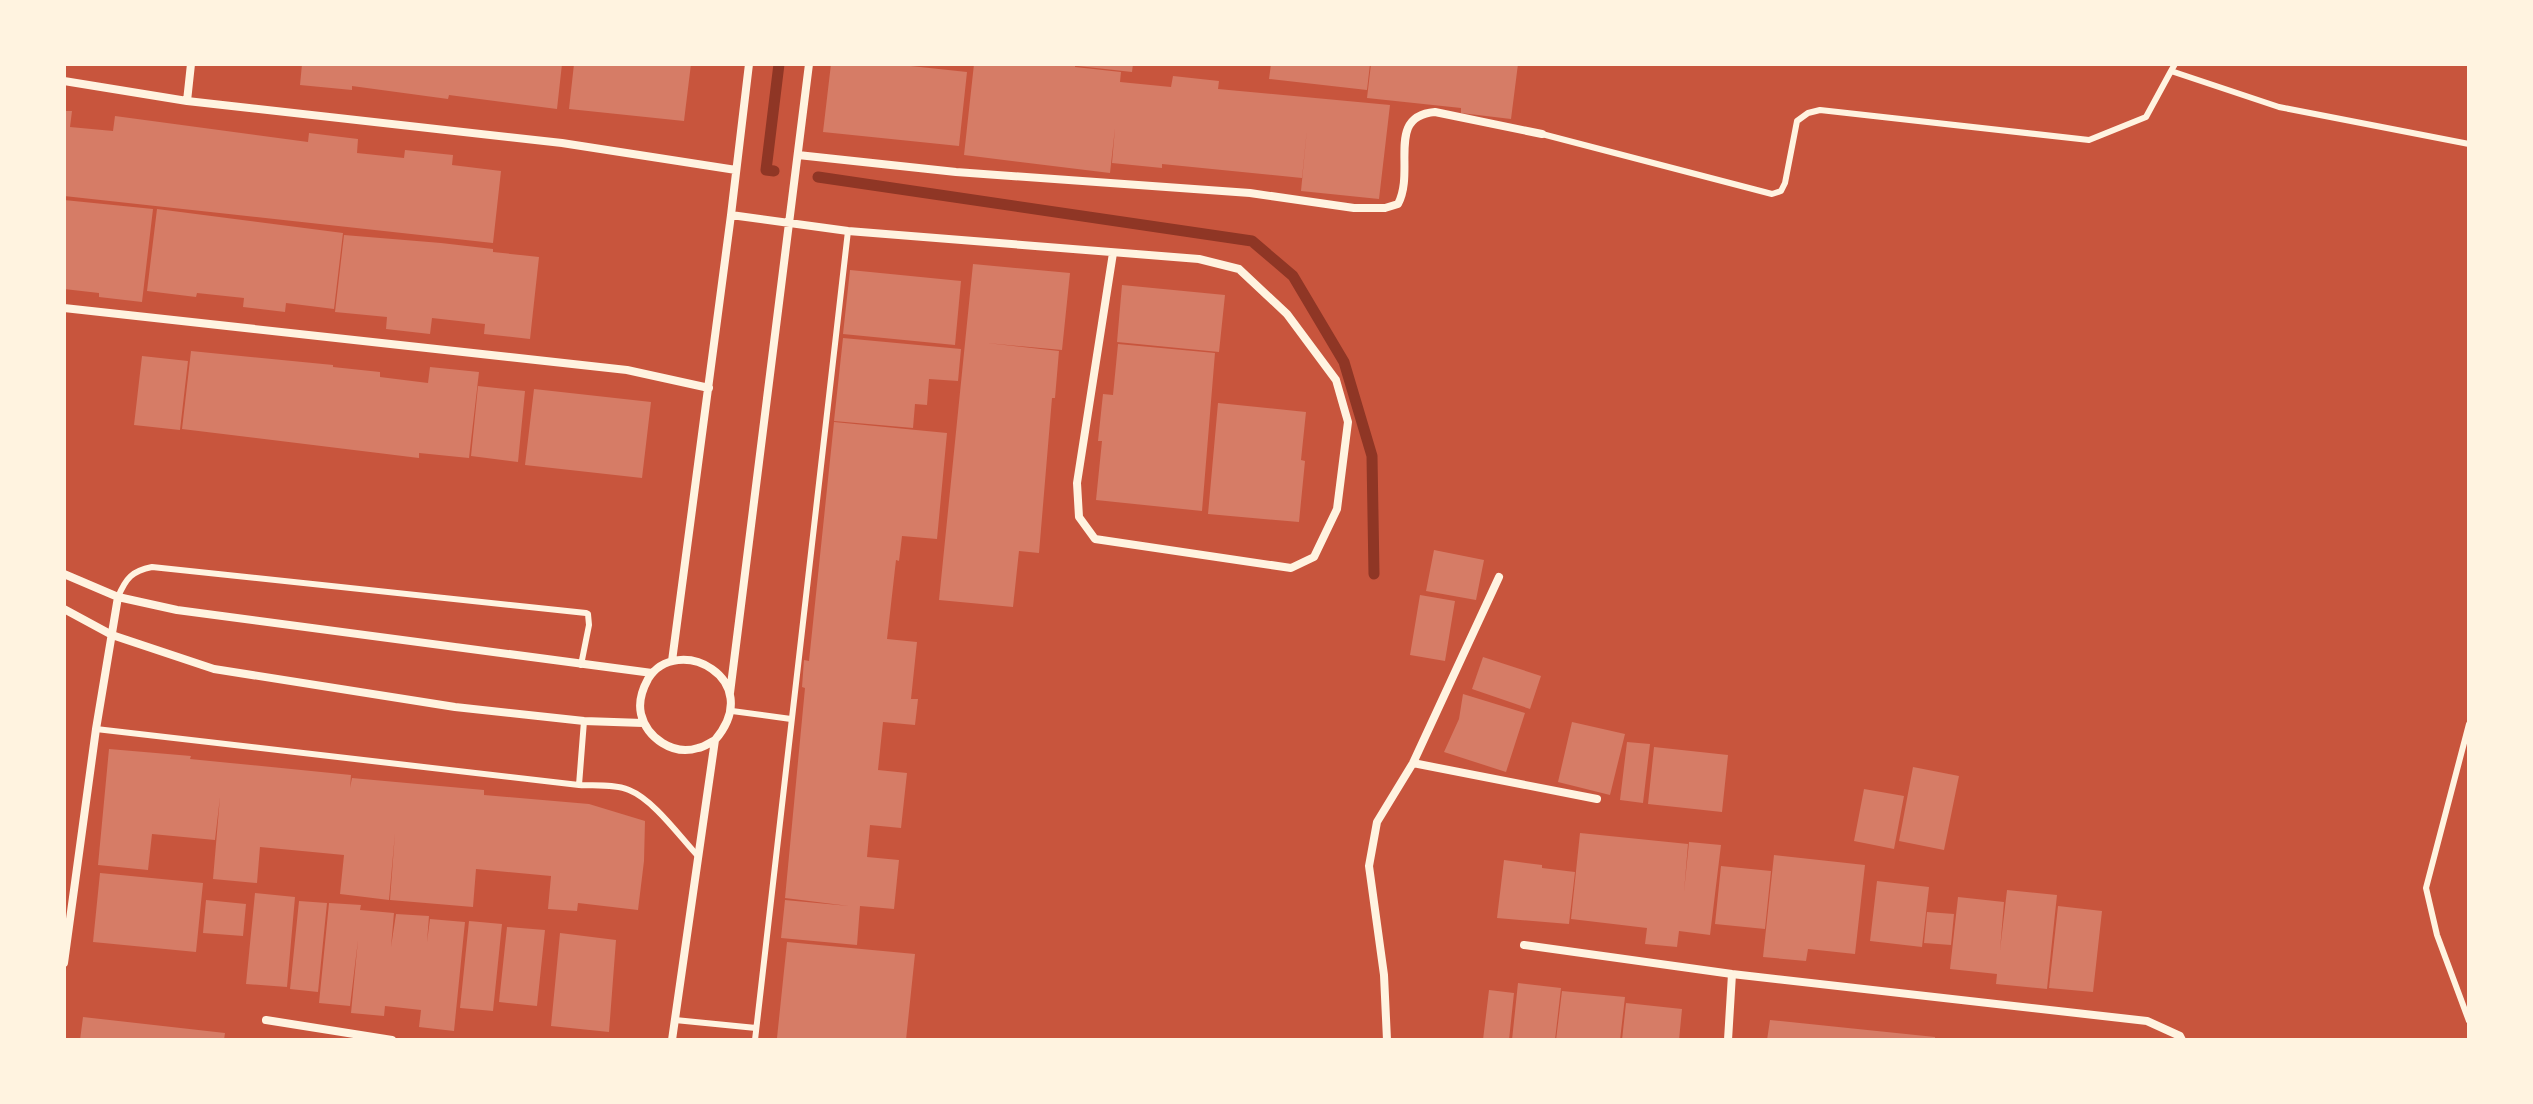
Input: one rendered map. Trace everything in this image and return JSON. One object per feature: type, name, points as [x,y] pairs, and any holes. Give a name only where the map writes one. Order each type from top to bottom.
[{"type":"street","points":[[187,101],[191,64]]},
{"type":"street","points":[[672,661],[749,64]]},
{"type":"street","points":[[730,693],[718,672],[697,660],[672,661],[652,673],[643,688],[639,706],[643,723],[656,740],[675,749],[695,750],[715,740],[726,727],[732,711],[730,693],[809,64]]},
{"type":"street","points":[[64,81],[187,101],[562,143],[736,170]]},
{"type":"street","points":[[798,155],[956,172],[1250,193],[1354,208],[1385,208],[1398,204],[1404,193],[1405,132],[1411,119],[1421,113],[1435,112],[1542,134]]},
{"type":"street","points":[[731,215],[848,231],[1199,259],[1239,269],[1287,314],[1336,380],[1348,422],[1337,509],[1314,557],[1291,568],[1095,539],[1079,517],[1077,483],[1113,253]]},
{"type":"street","points":[[64,308],[627,370],[709,388]]},
{"type":"street","points":[[64,574],[118,597],[215,616],[652,673]]},
{"type":"street","points":[[1387,1040],[1384,975],[1369,866],[1377,822],[1413,763],[1499,577]]},
{"type":"street","points":[[64,963],[96,729],[118,597]]},
{"type":"street","points":[[64,609],[112,635],[214,669],[455,707],[584,721],[643,723]]},
{"type":"street","points":[[672,1040],[715,740]]},
{"type":"street","points":[[1413,763],[1597,799]]},
{"type":"street","points":[[1524,945],[1732,974],[2147,1021],[2180,1036],[2182,1040]]},
{"type":"street","points":[[1728,1040],[1732,974]]},
{"type":"street","points":[[266,1020],[392,1040]]},
{"type":"lane","points":[[1542,134],[1772,194],[1781,191],[1785,183],[1797,121],[1808,113],[1820,110],[2089,140],[2146,117],[2173,67],[2279,107],[2469,144]]},
{"type":"lane","points":[[755,1040],[848,231]]},
{"type":"lane","points":[[118,597],[126,579],[137,570],[152,567],[586,613],[589,625],[581,665]]},
{"type":"lane","points":[[732,711],[791,719]]},
{"type":"lane","points":[[579,785],[584,721]]},
{"type":"lane","points":[[2469,724],[2426,888],[2437,935],[2469,1021]]},
{"type":"lane","points":[[96,729],[579,785],[614,786],[632,791],[662,816],[699,858]]},
{"type":"lane","points":[[675,1020],[756,1028]]},
{"type":"building","points":[[302,64],[562,64],[557,109],[449,95],[448,99],[352,86],[352,90],[300,85]]},
{"type":"building","points":[[574,64],[691,64],[684,121],[569,109]]},
{"type":"building","points":[[831,64],[892,64],[967,72],[959,146],[823,132]]},
{"type":"building","points":[[974,64],[1075,64],[1075,67],[1121,72],[1120,82],[1171,87],[1173,76],[1219,81],[1218,89],[1390,105],[1379,199],[1301,191],[1307,129],[1302,178],[1162,164],[1162,168],[1112,163],[1115,128],[1110,173],[964,155]]},
{"type":"building","points":[[1078,64],[1133,64],[1132,72]]},
{"type":"building","points":[[1271,64],[1370,64],[1367,90],[1269,79]]},
{"type":"building","points":[[1371,64],[1518,64],[1511,119],[1461,113],[1461,108],[1367,98]]},
{"type":"building","points":[[64,111],[72,111],[70,127],[113,131],[115,116],[308,142],[309,133],[358,139],[357,153],[404,158],[405,150],[453,155],[452,165],[501,171],[493,243],[64,196]]},
{"type":"building","points":[[64,200],[153,209],[142,302],[64,289]]},
{"type":"building","points":[[157,209],[343,233],[334,309],[286,303],[285,312],[243,307],[244,298],[197,293],[196,297],[147,291]]},
{"type":"building","points":[[344,235],[441,243],[539,257],[530,339],[484,334],[485,324],[432,318],[430,334],[386,329],[387,317],[335,312]]},
{"type":"building","points":[[973,264],[1070,273],[1062,350],[987,343],[1059,351],[1039,553],[1019,551],[1013,607],[939,600]]},
{"type":"building","points":[[850,270],[961,281],[955,345],[843,334]]},
{"type":"building","points":[[1122,285],[1225,295],[1219,352],[1117,342]]},
{"type":"building","points":[[843,338],[961,349],[958,381],[929,379],[927,405],[915,404],[913,428],[834,421]]},
{"type":"building","points":[[1118,344],[1215,353],[1202,511],[1096,500],[1103,394],[1113,395]]},
{"type":"building","points":[[191,351],[333,365],[380,372],[380,377],[428,383],[430,367],[479,372],[469,458],[419,453],[419,458],[182,429]]},
{"type":"building","points":[[142,356],[188,361],[180,430],[134,425]]},
{"type":"building","points":[[478,386],[525,391],[518,462],[471,456]]},
{"type":"building","points":[[534,389],[651,402],[642,478],[525,465]]},
{"type":"building","points":[[1218,403],[1306,412],[1299,522],[1208,514]]},
{"type":"building","points":[[834,422],[947,433],[937,539],[902,536],[899,561],[896,560],[887,639],[917,642],[911,699],[918,699],[915,725],[883,722],[878,770],[907,773],[901,828],[870,825],[867,857],[899,860],[894,909],[860,906],[857,945],[781,938],[785,900],[849,906],[785,898],[805,688],[802,687],[804,660],[809,661]]},
{"type":"building","points":[[1434,550],[1484,560],[1476,600],[1426,591]]},
{"type":"building","points":[[1420,595],[1455,601],[1445,661],[1410,655]]},
{"type":"building","points":[[1483,657],[1541,676],[1530,709],[1472,689]]},
{"type":"building","points":[[1463,694],[1525,713],[1506,772],[1444,752],[1459,719]]},
{"type":"building","points":[[1572,722],[1625,734],[1610,795],[1558,782]]},
{"type":"building","points":[[1627,742],[1650,744],[1643,803],[1620,800]]},
{"type":"building","points":[[1654,747],[1728,755],[1722,812],[1648,804]]},
{"type":"building","points":[[109,749],[351,775],[350,788],[352,778],[484,790],[484,795],[589,804],[645,821],[638,910],[578,903],[577,911],[548,909],[551,876],[476,869],[473,907],[390,900],[395,833],[389,900],[340,894],[344,855],[260,847],[257,883],[213,879],[220,797],[215,840],[152,834],[148,870],[98,865]]},
{"type":"building","points":[[1913,767],[1959,776],[1944,850],[1899,841]]},
{"type":"building","points":[[1864,789],[1904,796],[1894,849],[1854,841]]},
{"type":"building","points":[[1580,833],[1688,844],[1684,892],[1689,842],[1721,845],[1710,935],[1679,931],[1677,947],[1645,944],[1647,928],[1571,919]]},
{"type":"building","points":[[1774,855],[1865,865],[1855,954],[1808,949],[1806,961],[1763,957]]},
{"type":"building","points":[[1504,860],[1575,872],[1569,924],[1497,918]]},
{"type":"building","points":[[1721,866],[1771,871],[1765,929],[1715,924]]},
{"type":"building","points":[[100,873],[203,883],[196,952],[93,942]]},
{"type":"building","points":[[1877,881],[1929,887],[1922,947],[1870,941]]},
{"type":"building","points":[[2007,890],[2057,895],[2047,989],[1996,984],[1997,974],[1950,969],[1958,897],[2004,902],[2000,950]]},
{"type":"building","points":[[255,893],[295,897],[287,987],[246,984]]},
{"type":"building","points":[[206,900],[246,904],[243,936],[203,933]]},
{"type":"building","points":[[299,901],[327,903],[318,992],[290,989]]},
{"type":"building","points":[[329,903],[361,905],[360,910],[394,913],[391,947],[396,914],[429,916],[427,942],[430,919],[465,922],[454,1031],[419,1027],[421,1010],[385,1006],[384,1016],[351,1013],[358,940],[350,1006],[319,1003]]},
{"type":"building","points":[[2058,906],[2102,911],[2093,992],[2049,988]]},
{"type":"building","points":[[1927,912],[1954,914],[1951,945],[1924,943]]},
{"type":"building","points":[[469,921],[502,924],[493,1011],[460,1008]]},
{"type":"building","points":[[507,927],[545,930],[537,1006],[499,1002]]},
{"type":"building","points":[[560,933],[616,940],[609,1032],[551,1026]]},
{"type":"building","points":[[787,942],[915,954],[906,1040],[777,1038]]},
{"type":"building","points":[[1518,983],[1561,988],[1555,1040],[1512,1040]]},
{"type":"building","points":[[1489,990],[1514,993],[1509,1040],[1483,1040]]},
{"type":"building","points":[[1562,991],[1625,997],[1620,1040],[1556,1040]]},
{"type":"building","points":[[1626,1003],[1682,1009],[1679,1040],[1622,1040]]},
{"type":"building","points":[[83,1017],[225,1033],[224,1040],[80,1040]]},
{"type":"building","points":[[1770,1020],[1935,1037],[1935,1040],[1767,1040]]},
{"type":"waterway","points":[[774,171],[766,170],[779,64]]},
{"type":"waterway","points":[[818,177],[1252,241],[1293,276],[1344,362],[1372,456],[1374,574]]}]
